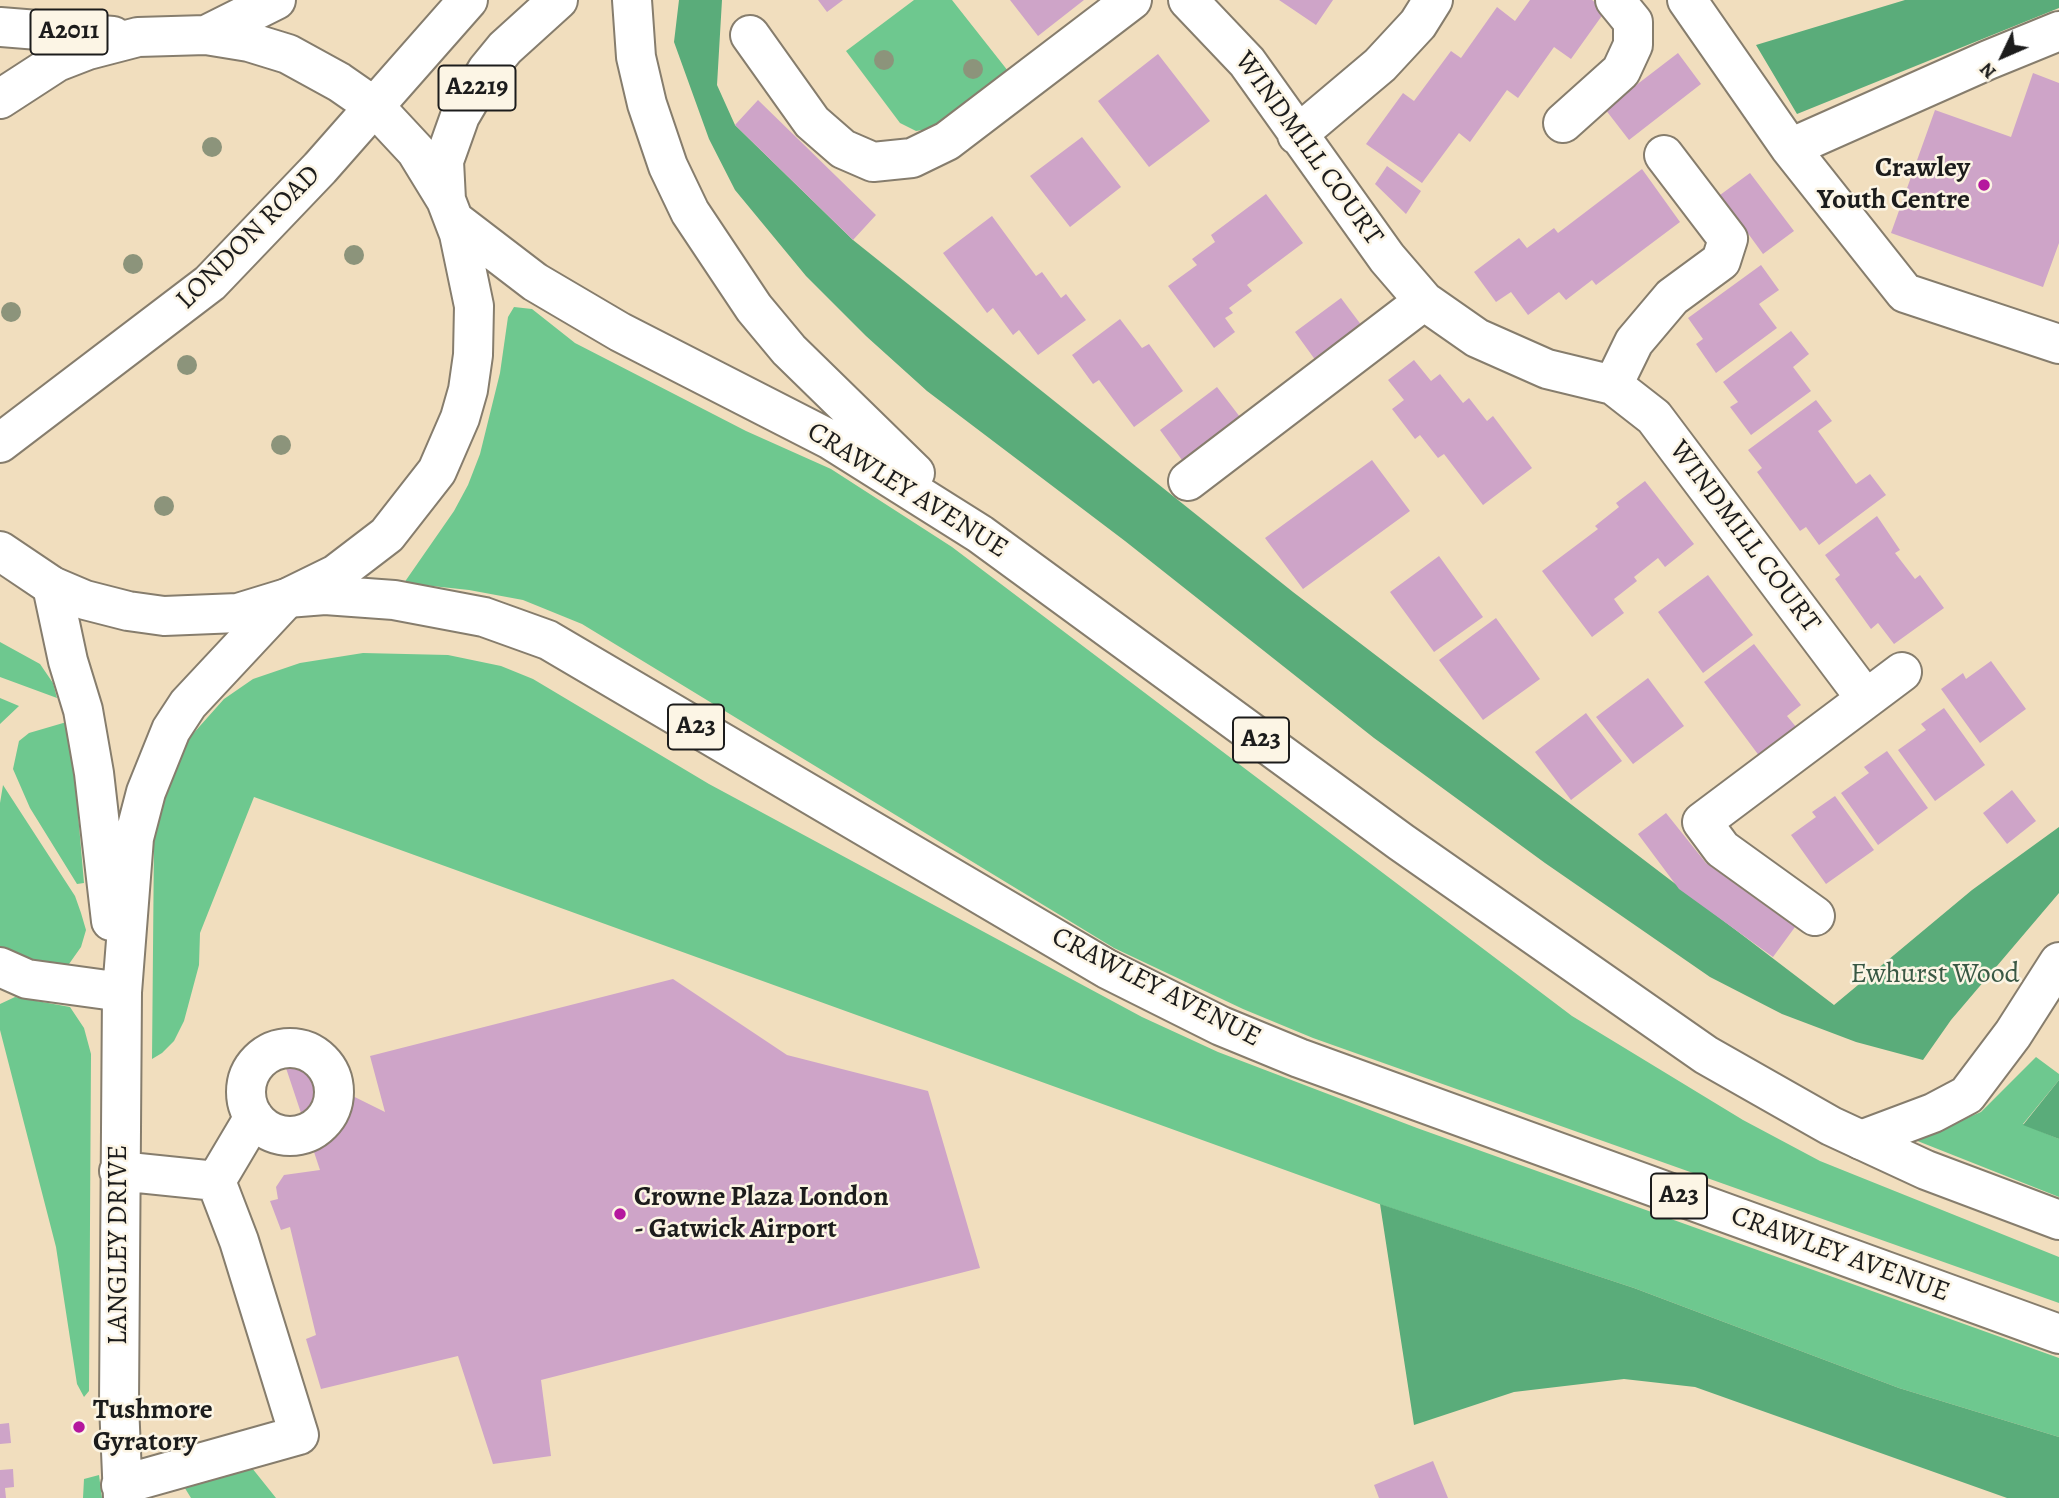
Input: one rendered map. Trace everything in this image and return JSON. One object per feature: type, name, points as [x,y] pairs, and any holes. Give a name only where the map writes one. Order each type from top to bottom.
[{"type":"main road","points":[[206,35],[276,0]]},
{"type":"main road","name":"LONDON ROAD","points":[[0,443],[210,283],[376,107],[418,53],[468,0]]},
{"type":"main road","name":"A2219","points":[[450,210],[444,161],[460,116],[499,55],[558,0]]},
{"type":"main road","points":[[632,0],[636,57],[647,104],[668,166],[690,212],[754,308],[789,350],[980,534]]},
{"type":"main road","points":[[750,35],[812,122],[843,149],[873,162],[912,158],[947,141],[1132,0]]},
{"type":"main road","name":"WINDMILL COURT","points":[[1188,0],[1247,62],[1387,258],[1424,301],[1477,338],[1524,359],[1547,369],[1613,385],[1654,417],[1866,699]]},
{"type":"main road","points":[[1297,135],[1380,65],[1418,24],[1433,0]]},
{"type":"main road","points":[[1563,123],[1621,71],[1633,45],[1633,22],[1615,0]]},
{"type":"main road","points":[[1687,0],[1790,148],[1905,293],[2059,344]]},
{"type":"main road","name":"A2011","points":[[0,27],[138,37]]},
{"type":"main road","points":[[1790,148],[2059,31]]},
{"type":"main road","points":[[0,99],[57,62],[88,50],[138,37],[206,35],[249,42],[288,54],[339,82],[376,107],[416,151],[450,210],[465,251],[474,306],[473,355],[468,390],[449,446],[429,482],[387,535],[336,574],[287,598],[238,613],[164,617],[85,600],[52,586],[0,551]]},
{"type":"main road","points":[[1613,385],[1634,342],[1672,297],[1721,261],[1728,239],[1664,155]]},
{"type":"main road","name":"CRAWLEY AVENUE","points":[[450,210],[535,282],[632,338],[829,439],[980,534],[1401,842],[1635,1008],[1783,1101],[1926,1170],[2059,1220]]},
{"type":"main road","points":[[1188,481],[1424,301]]},
{"type":"main road","points":[[0,586],[52,586]]},
{"type":"main road","name":"LANGLEY DRIVE","points":[[52,586],[68,661],[83,710],[94,773],[122,992]]},
{"type":"main road","name":"CRAWLEY AVENUE","points":[[287,598],[325,595],[394,600],[484,617],[548,640],[1107,969],[1221,1026],[1299,1058],[2059,1334]]},
{"type":"main road","name":"LANGLEY DRIVE","points":[[122,1491],[119,1171],[122,992],[134,838],[146,792],[165,742],[188,704],[287,598]]},
{"type":"main road","points":[[1815,916],[1722,849],[1702,822],[1902,672]]},
{"type":"main road","points":[[1861,1140],[1933,1113],[1966,1095],[2013,1034],[2059,962]]},
{"type":"main road","points":[[0,967],[27,979],[122,992]]},
{"type":"main road","points":[[216,1181],[254,1117]]},
{"type":"main road","points":[[119,1171],[216,1181]]},
{"type":"main road","points":[[122,1491],[299,1435],[239,1241],[216,1181]]},
{"type":"green space","name":"Ewhurst Wood","points":[[679,0],[722,0],[717,85],[735,125],[853,240],[1293,592],[1834,1005],[1972,890],[2059,827],[2059,893],[1951,1020],[1923,1060],[1856,1042],[1782,1014],[1710,977],[1545,863],[1374,738],[1125,541],[927,391],[866,336],[806,276],[735,190],[709,139],[674,42]]},
{"type":"green space","points":[[914,0],[952,0],[1008,71],[936,128],[916,131],[900,123],[846,51]]},
{"type":"green space","points":[[1905,0],[2059,0],[2059,8],[1797,114],[1756,45]]},
{"type":"green space","points":[[514,307],[532,309],[575,343],[746,431],[831,469],[952,547],[1572,1016],[1743,1120],[1820,1161],[2059,1257],[2059,1303],[1313,1038],[1243,1009],[1114,948],[582,624],[523,600],[469,590],[404,583],[454,511],[468,485],[480,454],[500,373],[508,317]]},
{"type":"green space","points":[[0,642],[40,664],[53,683],[57,698],[0,677]]},
{"type":"green space","points":[[363,653],[448,655],[501,666],[533,679],[709,784],[1142,1017],[1218,1052],[1417,1128],[2059,1358],[2059,1437],[1899,1388],[1634,1288],[1379,1204],[254,797],[200,933],[199,965],[184,1021],[174,1041],[152,1059],[154,840],[167,782],[183,745],[224,699],[253,679],[300,663]]},
{"type":"green space","points":[[0,698],[19,706],[0,724]]},
{"type":"green space","points":[[70,721],[84,883],[77,884],[30,808],[13,769],[19,741],[29,733]]},
{"type":"green space","points":[[3,785],[75,896],[86,930],[81,947],[69,964],[53,969],[0,953],[0,803]]},
{"type":"green space","points":[[15,997],[70,1007],[84,1028],[91,1054],[89,1391],[84,1397],[77,1384],[56,1247],[0,1030],[0,1004]]},
{"type":"green space","points":[[2036,1057],[2059,1074],[2059,1080],[2023,1124],[2059,1139],[2059,1197],[1915,1140],[1981,1112]]},
{"type":"green space","points":[[2059,1080],[2059,1139],[2023,1125]]},
{"type":"green space","points":[[1380,1204],[1634,1288],[1899,1388],[2059,1437],[2059,1498],[2007,1498],[1695,1387],[1624,1379],[1514,1392],[1414,1425]]},
{"type":"green space","points":[[252,1468],[276,1498],[191,1498],[183,1485]]},
{"type":"green space","points":[[99,1475],[102,1498],[83,1498],[84,1479]]},
{"type":"building","points":[[818,0],[843,0],[827,12]]},
{"type":"building","points":[[1010,0],[1084,0],[1038,36]]},
{"type":"building","points":[[1279,0],[1333,0],[1316,25]]},
{"type":"building","points":[[1530,0],[1592,0],[1606,10],[1571,59],[1554,47],[1518,98],[1507,90],[1470,142],[1459,133],[1422,183],[1366,144],[1403,93],[1414,101],[1451,51],[1461,58],[1497,7],[1515,21]]},
{"type":"building","points":[[1678,53],[1701,84],[1629,140],[1605,109]]},
{"type":"building","points":[[1158,54],[1210,121],[1149,167],[1098,101]]},
{"type":"building","name":"Crawley Youth Centre","points":[[2033,73],[2059,83],[2059,243],[2043,287],[1891,233],[1935,110],[2011,137]]},
{"type":"building","points":[[758,100],[876,215],[853,240],[735,125]]},
{"type":"building","points":[[1082,137],[1121,187],[1070,227],[1030,176]]},
{"type":"building","points":[[1387,166],[1421,191],[1406,214],[1375,184]]},
{"type":"building","points":[[1642,169],[1680,222],[1596,285],[1592,280],[1566,300],[1559,292],[1528,315],[1511,292],[1496,302],[1474,272],[1519,238],[1527,248],[1554,228],[1558,233]]},
{"type":"building","points":[[1750,173],[1794,231],[1763,254],[1720,195]]},
{"type":"building","points":[[1266,194],[1303,243],[1247,285],[1252,291],[1229,308],[1233,313],[1225,318],[1235,332],[1214,348],[1168,286],[1197,265],[1192,259],[1215,242],[1211,235]]},
{"type":"building","points":[[992,216],[1036,276],[1042,272],[1061,298],[1066,294],[1086,320],[1038,355],[1019,330],[1013,335],[993,308],[987,313],[943,253]]},
{"type":"building","points":[[1761,265],[1779,290],[1759,304],[1777,328],[1716,373],[1696,344],[1703,339],[1688,318]]},
{"type":"building","points":[[1341,298],[1362,326],[1316,361],[1295,332]]},
{"type":"building","points":[[1120,319],[1142,348],[1149,344],[1183,391],[1134,427],[1099,380],[1093,384],[1072,355]]},
{"type":"building","points":[[1791,331],[1809,354],[1793,367],[1811,391],[1751,435],[1730,407],[1738,402],[1723,382]]},
{"type":"building","points":[[1414,360],[1431,381],[1440,374],[1463,403],[1469,398],[1487,421],[1493,416],[1532,468],[1483,505],[1444,454],[1438,458],[1420,435],[1415,439],[1392,409],[1404,400],[1388,380]]},
{"type":"building","points":[[1217,387],[1240,417],[1182,460],[1160,430]]},
{"type":"building","points":[[1816,400],[1832,421],[1818,431],[1856,484],[1870,474],[1886,495],[1819,545],[1806,527],[1800,531],[1757,472],[1762,468],[1748,450]]},
{"type":"building","points":[[1372,460],[1410,511],[1303,589],[1265,538]]},
{"type":"building","points":[[1645,481],[1694,544],[1665,567],[1658,558],[1634,577],[1637,581],[1614,599],[1624,613],[1592,637],[1542,571],[1598,529],[1595,526],[1619,507],[1616,503]]},
{"type":"building","points":[[1877,516],[1900,550],[1895,553],[1915,579],[1920,575],[1944,608],[1894,644],[1878,623],[1871,629],[1835,579],[1840,575],[1825,555]]},
{"type":"building","points":[[1439,556],[1483,617],[1434,652],[1390,592]]},
{"type":"building","points":[[1708,575],[1753,635],[1703,673],[1658,612]]},
{"type":"building","points":[[1496,618],[1540,679],[1483,720],[1439,660]]},
{"type":"building","points":[[1754,644],[1801,705],[1787,716],[1797,728],[1760,757],[1704,682]]},
{"type":"building","points":[[1991,661],[2026,709],[1980,743],[1941,689],[1963,673],[1966,679]]},
{"type":"building","points":[[1648,678],[1684,726],[1633,764],[1596,717]]},
{"type":"building","points":[[1944,708],[1985,765],[1935,801],[1898,750],[1926,730],[1921,724]]},
{"type":"building","points":[[1586,713],[1622,761],[1571,800],[1535,752]]},
{"type":"building","points":[[1887,751],[1928,808],[1878,845],[1841,793],[1869,773],[1864,767]]},
{"type":"building","points":[[2012,790],[2036,821],[2007,844],[1983,813]]},
{"type":"building","points":[[1835,796],[1874,850],[1826,884],[1791,835],[1816,817],[1812,812]]},
{"type":"building","points":[[1666,813],[1706,863],[1795,927],[1773,957],[1679,889],[1638,834]]},
{"type":"building","name":"Crowne Plaza London - Gatwick Airport","points":[[673,979],[787,1055],[928,1091],[980,1268],[541,1380],[551,1456],[493,1464],[458,1356],[321,1389],[306,1339],[316,1335],[290,1227],[281,1230],[270,1201],[278,1199],[276,1187],[284,1175],[320,1170],[284,1062],[385,1112],[370,1056]]},
{"type":"building","points":[[9,1423],[11,1443],[0,1444],[0,1424]]},
{"type":"building","points":[[1433,1461],[1448,1498],[1379,1498],[1374,1485]]},
{"type":"building","points":[[13,1469],[14,1487],[5,1488],[6,1498],[0,1498],[0,1470]]},
{"type":"place","name":"Crawley Youth Centre","points":[[1984,185]]},
{"type":"place","name":"Crowne Plaza London - Gatwick Airport","points":[[620,1214]]},
{"type":"place","name":"Tushmore Gyratory","points":[[79,1427]]}]
